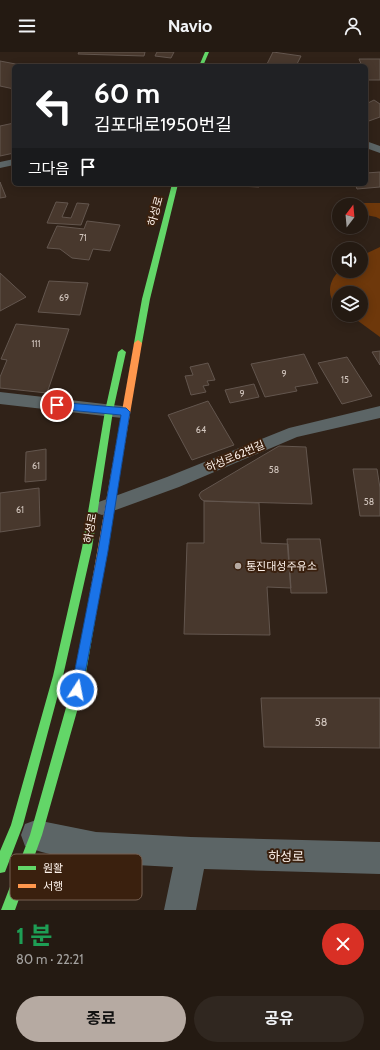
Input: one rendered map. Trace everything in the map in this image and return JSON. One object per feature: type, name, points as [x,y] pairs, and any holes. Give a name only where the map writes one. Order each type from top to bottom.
[{"type":"street","points":[[202,64],[207,52]]},
{"type":"street","points":[[213,62],[217,52]]},
{"type":"street","name":"하성로","points":[[0,867],[77,690],[93,610],[146,299],[175,186]]},
{"type":"street","name":"하성로","points":[[15,854],[18,826],[58,676],[86,548],[110,411],[124,342]]},
{"type":"street","name":"하성로","points":[[18,826],[96,847],[191,854],[380,858]]},
{"type":"street","points":[[180,910],[191,854]]},
{"type":"street","name":"하성로","points":[[8,910],[10,893]]},
{"type":"lane","points":[[368,145],[380,150]]},
{"type":"lane","points":[[0,165],[12,162]]},
{"type":"lane","points":[[0,398],[126,412]]},
{"type":"lane","name":"하성로62번길","points":[[93,511],[110,506],[294,432],[318,425],[380,412]]},
{"type":"shaded area","points":[[368,203],[380,203],[380,219],[368,215]]},
{"type":"shaded area","points":[[380,247],[380,337],[360,322],[368,322],[368,286],[332,286],[332,299],[330,294],[334,278],[368,278],[368,253]]},
{"type":"building","points":[[79,52],[145,52],[144,56],[78,54]]},
{"type":"building","points":[[157,52],[174,52],[171,58],[155,56]]},
{"type":"building","points":[[273,52],[301,56],[297,64],[267,64]]},
{"type":"building","points":[[359,59],[380,59],[380,80],[368,80],[368,64],[361,64]]},
{"type":"building","points":[[0,61],[16,64],[12,64],[12,89],[0,86]]},
{"type":"building","points":[[374,100],[380,104],[380,117],[368,121],[368,103]]},
{"type":"building","points":[[12,123],[12,153],[0,156],[0,126]]},
{"type":"building","points":[[380,172],[380,187],[357,189],[356,186],[368,186],[368,173]]},
{"type":"building","points":[[0,182],[6,197],[0,198]]},
{"type":"building","points":[[238,186],[259,186],[259,187]]},
{"type":"building","points":[[56,202],[68,203],[62,217],[71,218],[77,203],[89,204],[81,225],[47,223]]},
{"type":"building","points":[[87,221],[120,225],[110,251],[93,249],[89,260],[72,258],[60,249],[47,248],[57,226],[84,229]]},
{"type":"building","points":[[0,273],[26,297],[0,311]]},
{"type":"building","points":[[49,281],[88,283],[80,315],[38,312]]},
{"type":"building","points":[[16,324],[69,329],[47,393],[0,388],[0,377],[7,360],[1,359]]},
{"type":"building","points":[[380,351],[380,365],[372,352]]},
{"type":"building","points":[[304,354],[318,383],[295,387],[297,391],[265,397],[251,364]]},
{"type":"building","points":[[347,357],[372,396],[342,404],[318,363]]},
{"type":"building","points":[[208,363],[215,380],[207,381],[209,385],[203,386],[206,392],[191,395],[185,376],[193,375],[190,367]]},
{"type":"building","points":[[254,384],[259,397],[230,403],[225,390]]},
{"type":"building","points":[[208,401],[234,445],[192,460],[168,415]]},
{"type":"building","points":[[279,446],[306,447],[312,504],[204,501],[201,499],[199,495],[201,492]]},
{"type":"building","points":[[46,449],[46,480],[25,482],[26,452]]},
{"type":"building","points":[[353,469],[377,469],[380,488],[380,516],[360,516]]},
{"type":"building","points":[[39,488],[40,526],[0,532],[0,493]]},
{"type":"building","name":"통진대성주유소","points":[[204,501],[259,503],[261,543],[288,544],[291,588],[267,587],[270,635],[184,634],[187,543],[204,543]]},
{"type":"building","points":[[287,539],[320,539],[327,593],[291,593]]},
{"type":"building","points":[[261,698],[380,698],[380,748],[264,747]]},
{"type":"traffic: fast","points":[[202,64],[207,52]]},
{"type":"traffic: fast","points":[[138,343],[146,299],[174,186]]},
{"type":"traffic: fast","points":[[0,867],[17,825],[58,676],[87,548],[109,411],[122,352]]},
{"type":"traffic: fast","points":[[29,854],[36,835],[77,690],[91,615]]},
{"type":"traffic: fast","points":[[8,910],[12,900]]},
{"type":"traffic: slow","points":[[91,615],[138,343]]},
{"type":"place","name":"통진대성주유소","points":[[238,566]]},
{"type":"route","points":[[57,405],[126,412],[93,610],[77,690]]}]
